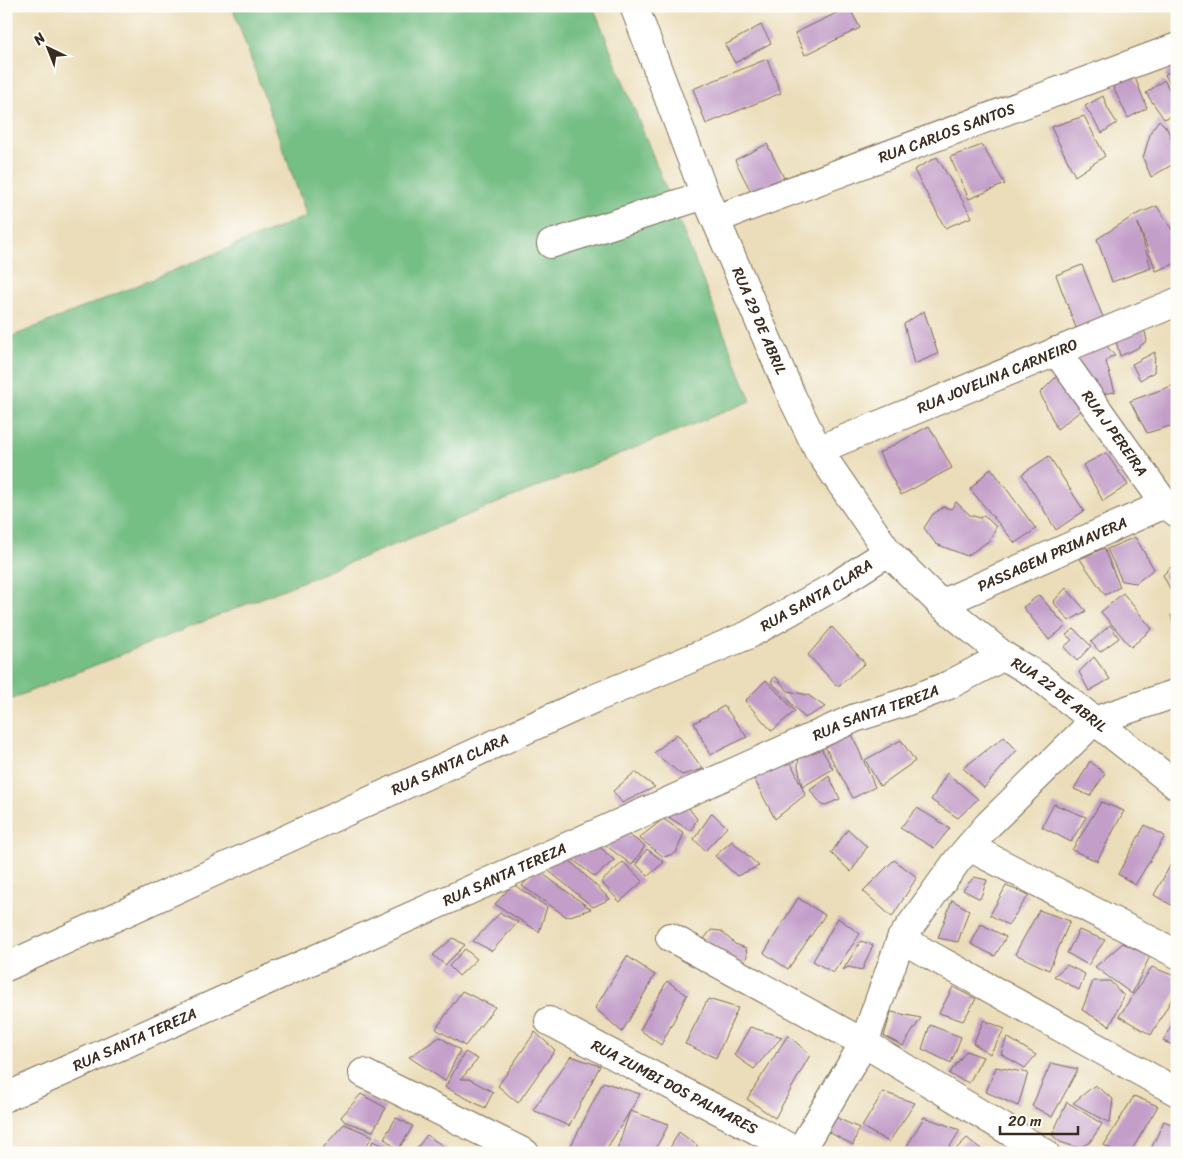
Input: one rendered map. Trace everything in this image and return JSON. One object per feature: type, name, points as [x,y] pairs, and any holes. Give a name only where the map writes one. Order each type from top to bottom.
[{"type":"street","name":"RUA 29 DE ABRIL","points":[[642,9],[711,207],[792,397],[818,450],[888,552],[941,604]]},
{"type":"street","name":"RUA CARLOS SANTOS","points":[[551,244],[711,207],[1177,47]]},
{"type":"street","name":"RUA JOVELINA CARNEIRO","points":[[818,450],[1177,302]]},
{"type":"street","name":"RUA J PEREIRA","points":[[1056,352],[1171,508]]},
{"type":"street","name":"PASSAGEM PRIMAVERA","points":[[941,604],[1171,508]]},
{"type":"street","name":"RUA SANTA CLARA","points":[[6,967],[593,699],[748,634],[835,586],[888,552]]},
{"type":"street","name":"RUA 22 DE ABRIL","points":[[941,604],[1004,656],[1038,676],[1177,786]]},
{"type":"street","name":"RUA SANTA TEREZA","points":[[6,1097],[855,718],[903,704],[950,685],[1004,656]]},
{"type":"street","points":[[799,1153],[864,1043],[901,939],[969,847],[988,825],[1094,721],[1177,693]]},
{"type":"street","points":[[969,847],[1177,954]]},
{"type":"street","points":[[670,937],[864,1043],[1045,1153]]},
{"type":"street","points":[[901,939],[1177,1092]]},
{"type":"street","name":"RUA ZUMBI DOS PALMARES","points":[[549,1022],[799,1153]]},
{"type":"street","points":[[363,1074],[525,1153]]},
{"type":"green space","points":[[232,6],[593,6],[751,401],[6,701],[6,339],[307,216]]},
{"type":"building","points":[[849,7],[860,28],[805,55],[795,33]]},
{"type":"building","points":[[761,25],[771,43],[735,63],[725,45]]},
{"type":"building","points":[[767,59],[781,93],[706,124],[693,89]]},
{"type":"building","points":[[1177,64],[1177,96],[1165,75]]},
{"type":"building","points":[[1132,70],[1147,108],[1128,118],[1113,87]]},
{"type":"building","points":[[1164,80],[1177,103],[1177,114],[1164,119],[1146,93]]},
{"type":"building","points":[[1103,96],[1108,109],[1117,123],[1102,133],[1085,106]]},
{"type":"building","points":[[1084,116],[1105,156],[1075,176],[1051,127]]},
{"type":"building","points":[[1159,120],[1166,127],[1177,149],[1177,162],[1151,177],[1143,158],[1151,131]]},
{"type":"building","points":[[767,144],[786,182],[754,198],[735,160]]},
{"type":"building","points":[[982,145],[1005,184],[969,199],[950,157]]},
{"type":"building","points":[[937,157],[972,217],[945,228],[914,170]]},
{"type":"building","points":[[1157,206],[1177,238],[1177,263],[1156,271],[1138,223],[1151,268],[1112,282],[1097,239],[1135,215]]},
{"type":"building","points":[[1082,265],[1105,322],[1078,333],[1056,275]]},
{"type":"building","points":[[924,311],[938,354],[914,364],[904,324]]},
{"type":"building","points":[[1144,327],[1147,341],[1136,349],[1120,356],[1114,334]]},
{"type":"building","points":[[1101,339],[1115,356],[1110,357],[1106,362],[1115,392],[1095,395],[1076,360]]},
{"type":"building","points":[[1155,352],[1154,372],[1140,380],[1132,364]]},
{"type":"building","points":[[1059,374],[1082,410],[1057,429],[1040,393]]},
{"type":"building","points":[[1174,385],[1177,393],[1177,424],[1147,433],[1130,401]]},
{"type":"building","points":[[929,426],[952,468],[901,495],[879,453]]},
{"type":"building","points":[[1106,453],[1128,485],[1103,501],[1083,465]]},
{"type":"building","points":[[1049,456],[1084,511],[1056,530],[1022,474]]},
{"type":"building","points":[[991,468],[1036,529],[1015,543],[970,489]]},
{"type":"building","points":[[956,502],[970,515],[980,518],[984,515],[996,527],[990,540],[967,556],[936,544],[924,528],[933,514],[944,507],[951,509]]},
{"type":"building","points":[[1135,537],[1154,569],[1136,583],[1122,581],[1107,549]]},
{"type":"building","points":[[1104,548],[1120,587],[1105,595],[1080,559]]},
{"type":"building","points":[[1177,561],[1177,602],[1163,575]]},
{"type":"building","points":[[1066,588],[1086,611],[1069,621],[1053,602]]},
{"type":"building","points":[[1123,593],[1152,629],[1131,647],[1101,612]]},
{"type":"building","points":[[1039,595],[1066,626],[1049,640],[1023,607]]},
{"type":"building","points":[[1177,613],[1177,640],[1176,641],[1171,615]]},
{"type":"building","points":[[1110,625],[1119,638],[1100,652],[1091,642]]},
{"type":"building","points":[[832,627],[865,663],[838,687],[808,655]]},
{"type":"building","points":[[1074,629],[1091,646],[1077,661],[1064,647],[1072,640],[1066,635]]},
{"type":"building","points":[[1094,657],[1110,679],[1089,691],[1079,672]]},
{"type":"building","points":[[775,676],[788,691],[808,695],[825,707],[805,718],[771,682]]},
{"type":"building","points":[[766,680],[795,711],[772,731],[745,701]]},
{"type":"building","points":[[724,706],[747,737],[710,755],[694,723]]},
{"type":"building","points":[[851,732],[875,787],[853,798],[823,743]]},
{"type":"building","points":[[677,734],[703,769],[682,775],[654,753]]},
{"type":"building","points":[[1004,737],[1017,750],[984,788],[963,768]]},
{"type":"building","points":[[901,740],[915,761],[880,786],[865,760]]},
{"type":"building","points":[[819,745],[833,769],[802,787],[798,766],[799,753]]},
{"type":"building","points":[[787,754],[805,795],[775,819],[752,775]]},
{"type":"building","points":[[1090,761],[1105,774],[1090,796],[1074,789]]},
{"type":"building","points":[[635,772],[655,787],[622,803],[613,791]]},
{"type":"building","points":[[947,773],[978,799],[958,818],[931,800]]},
{"type":"building","points":[[829,776],[840,799],[823,806],[810,790]]},
{"type":"building","points":[[677,802],[689,808],[697,819],[691,831],[665,815]]},
{"type":"building","points":[[1101,802],[1124,811],[1097,861],[1072,850]]},
{"type":"building","points":[[1054,804],[1086,817],[1071,842],[1042,827]]},
{"type":"building","points":[[917,808],[950,828],[934,848],[900,828]]},
{"type":"building","points":[[712,813],[727,827],[705,851],[694,839]]},
{"type":"building","points":[[663,819],[684,833],[676,853],[664,857],[639,838]]},
{"type":"building","points":[[1145,825],[1165,836],[1135,885],[1118,874]]},
{"type":"building","points":[[848,829],[867,847],[851,872],[831,853]]},
{"type":"building","points":[[622,830],[645,846],[632,865],[597,839]]},
{"type":"building","points":[[593,841],[614,860],[595,877],[567,855]]},
{"type":"building","points":[[732,841],[759,866],[737,876],[715,856]]},
{"type":"building","points":[[647,849],[664,862],[648,876],[636,864]]},
{"type":"building","points":[[565,856],[610,899],[593,907],[549,871],[548,864]]},
{"type":"building","points":[[894,860],[917,877],[892,917],[863,891]]},
{"type":"building","points":[[623,862],[643,881],[620,902],[601,882]]},
{"type":"building","points":[[1171,864],[1177,867],[1177,900],[1173,906],[1154,895]]},
{"type":"building","points":[[536,869],[591,909],[567,917],[522,886]]},
{"type":"building","points":[[974,877],[987,880],[980,899],[963,890]]},
{"type":"building","points":[[513,884],[547,907],[539,932],[495,904]]},
{"type":"building","points":[[1006,886],[1029,895],[1008,925],[990,915]]},
{"type":"building","points":[[798,898],[825,915],[788,969],[764,953]]},
{"type":"building","points":[[952,900],[969,910],[958,942],[938,938]]},
{"type":"building","points":[[1039,910],[1070,921],[1049,970],[1015,954]]},
{"type":"building","points":[[500,913],[518,922],[492,951],[473,941]]},
{"type":"building","points":[[838,918],[860,934],[833,973],[813,961]]},
{"type":"building","points":[[981,924],[1006,937],[995,956],[971,944]]},
{"type":"building","points":[[711,930],[721,931],[735,944],[746,948],[747,956],[743,966],[704,939]]},
{"type":"building","points":[[1079,930],[1105,940],[1088,965],[1067,953]]},
{"type":"building","points":[[453,938],[465,945],[445,965],[433,955]]},
{"type":"building","points":[[861,941],[873,945],[862,970],[848,967],[843,970]]},
{"type":"building","points":[[1123,943],[1150,956],[1132,994],[1095,967]]},
{"type":"building","points":[[465,949],[477,959],[459,976],[449,966]]},
{"type":"building","points":[[627,956],[655,975],[622,1032],[595,1008]]},
{"type":"building","points":[[1067,965],[1085,974],[1079,990],[1054,976]]},
{"type":"building","points":[[1152,967],[1177,977],[1177,990],[1151,1035],[1119,1016]]},
{"type":"building","points":[[667,981],[687,995],[661,1045],[640,1030]]},
{"type":"building","points":[[1093,981],[1110,981],[1124,996],[1110,1026],[1082,1010]]},
{"type":"building","points":[[953,987],[976,999],[963,1021],[939,1013]]},
{"type":"building","points":[[462,991],[495,1007],[465,1046],[436,1029]]},
{"type":"building","points":[[708,999],[738,1008],[716,1058],[685,1044]]},
{"type":"building","points":[[891,1012],[921,1018],[903,1046],[884,1036]]},
{"type":"building","points":[[1177,1015],[1177,1047],[1163,1041]]},
{"type":"building","points":[[984,1020],[1005,1029],[990,1054],[973,1043]]},
{"type":"building","points":[[930,1025],[961,1037],[951,1063],[922,1049]]},
{"type":"building","points":[[750,1027],[782,1037],[754,1069],[734,1055]]},
{"type":"building","points":[[535,1032],[555,1050],[518,1103],[498,1086]]},
{"type":"building","points":[[788,1035],[810,1055],[775,1118],[747,1099]]},
{"type":"building","points":[[440,1037],[460,1050],[445,1081],[409,1057]]},
{"type":"building","points":[[1007,1037],[1036,1055],[1025,1068],[1001,1054]]},
{"type":"building","points":[[966,1051],[983,1057],[969,1083],[949,1074]]},
{"type":"building","points":[[465,1052],[478,1059],[461,1079],[469,1079],[493,1092],[485,1108],[445,1087]]},
{"type":"building","points":[[571,1056],[600,1066],[569,1126],[533,1110]]},
{"type":"building","points":[[1051,1063],[1078,1069],[1052,1117],[1032,1106]]},
{"type":"building","points":[[996,1067],[1028,1073],[1018,1106],[986,1092]]},
{"type":"building","points":[[603,1082],[640,1094],[604,1153],[571,1146]]},
{"type":"building","points":[[1095,1085],[1113,1099],[1110,1123],[1073,1103]]},
{"type":"building","points":[[883,1092],[915,1103],[889,1142],[862,1127]]},
{"type":"building","points":[[361,1094],[386,1108],[373,1131],[345,1122],[341,1117]]},
{"type":"building","points":[[1134,1096],[1158,1106],[1130,1153],[1118,1153],[1104,1145]]},
{"type":"building","points":[[1067,1102],[1102,1124],[1090,1142],[1079,1148],[1060,1142],[1052,1135]]},
{"type":"building","points":[[630,1111],[669,1124],[653,1153],[616,1153]]},
{"type":"building","points":[[833,1116],[859,1128],[853,1145],[821,1128]]},
{"type":"building","points":[[924,1117],[960,1130],[946,1153],[903,1153]]},
{"type":"building","points":[[396,1118],[413,1126],[398,1150],[384,1138]]},
{"type":"building","points":[[1164,1121],[1177,1126],[1177,1153],[1149,1153]]},
{"type":"building","points":[[344,1124],[373,1136],[361,1153],[323,1153],[320,1151]]},
{"type":"building","points":[[679,1132],[698,1146],[693,1153],[667,1153]]},
{"type":"building","points":[[427,1135],[450,1151],[449,1153],[413,1153]]},
{"type":"building","points":[[967,1138],[986,1153],[952,1153]]},
{"type":"building","points":[[373,1141],[401,1153],[367,1153]]}]
